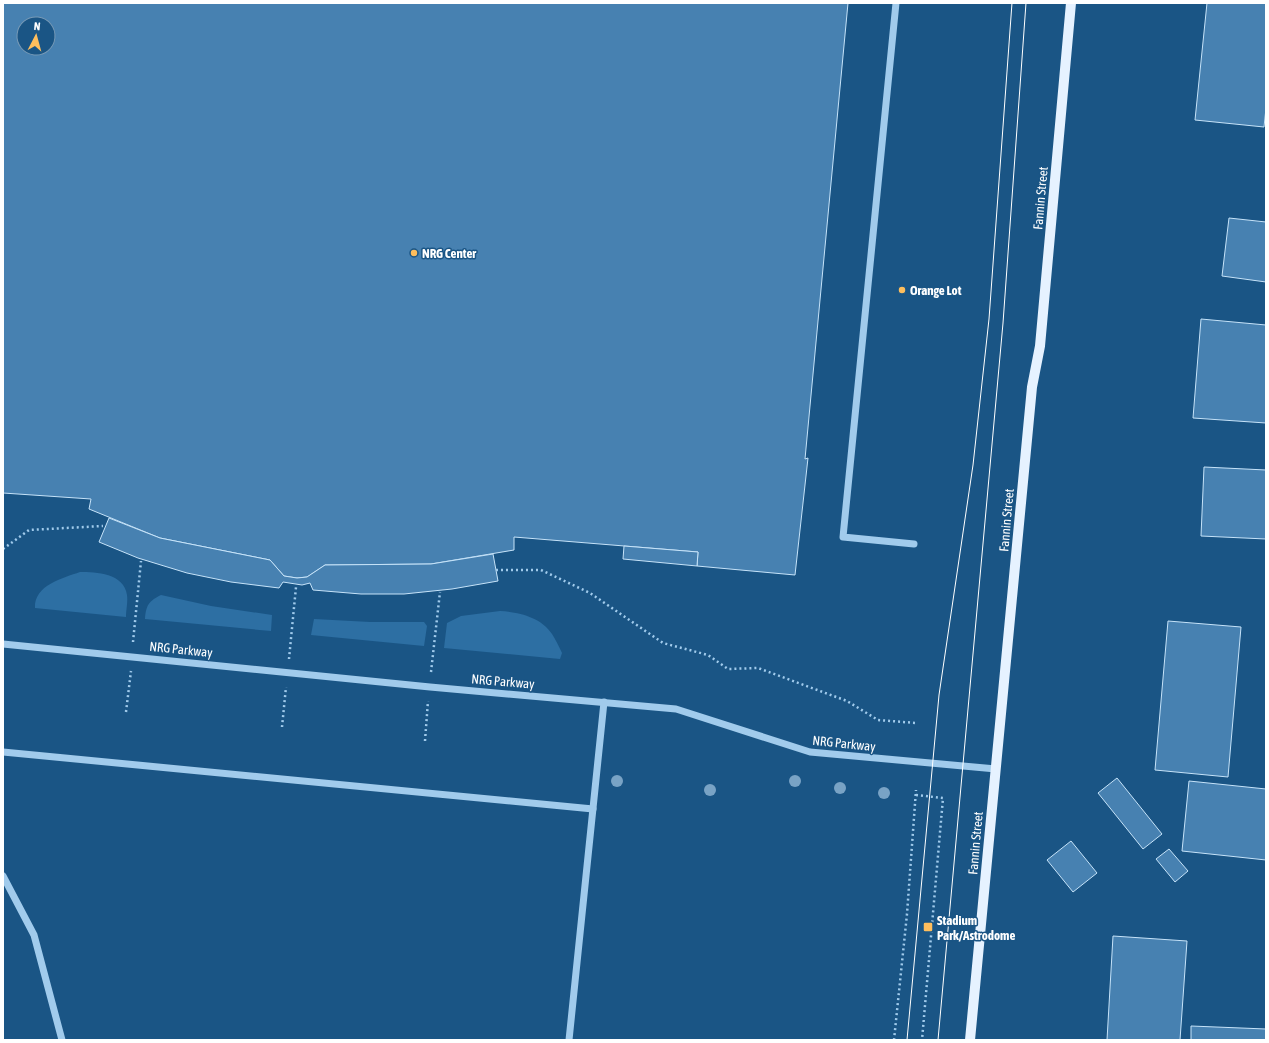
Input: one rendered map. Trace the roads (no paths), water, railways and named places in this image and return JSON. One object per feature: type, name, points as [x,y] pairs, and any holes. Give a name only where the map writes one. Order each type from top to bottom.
[{"type":"main road","name":"Fannin Street","points":[[970,1040],[1032,387],[1040,346],[1071,3]]},
{"type":"lane","points":[[896,3],[843,537],[914,544]]},
{"type":"lane","name":"NRG Parkway","points":[[3,644],[430,687],[676,709],[810,752],[996,769]]},
{"type":"lane","points":[[569,1040],[604,702]]},
{"type":"lane","points":[[3,752],[593,809]]},
{"type":"lane","points":[[3,876],[34,935],[62,1040]]},
{"type":"tram line","points":[[907,1040],[939,695],[973,465],[989,319],[1012,3]]},
{"type":"tram line","points":[[938,1040],[1003,323],[1026,3]]},
{"type":"place","name":"NRG Center","points":[[414,253]]},
{"type":"place","name":"Orange Lot","points":[[902,290]]},
{"type":"place","name":"Stadium Park/Astrodome","points":[[928,927]]}]
